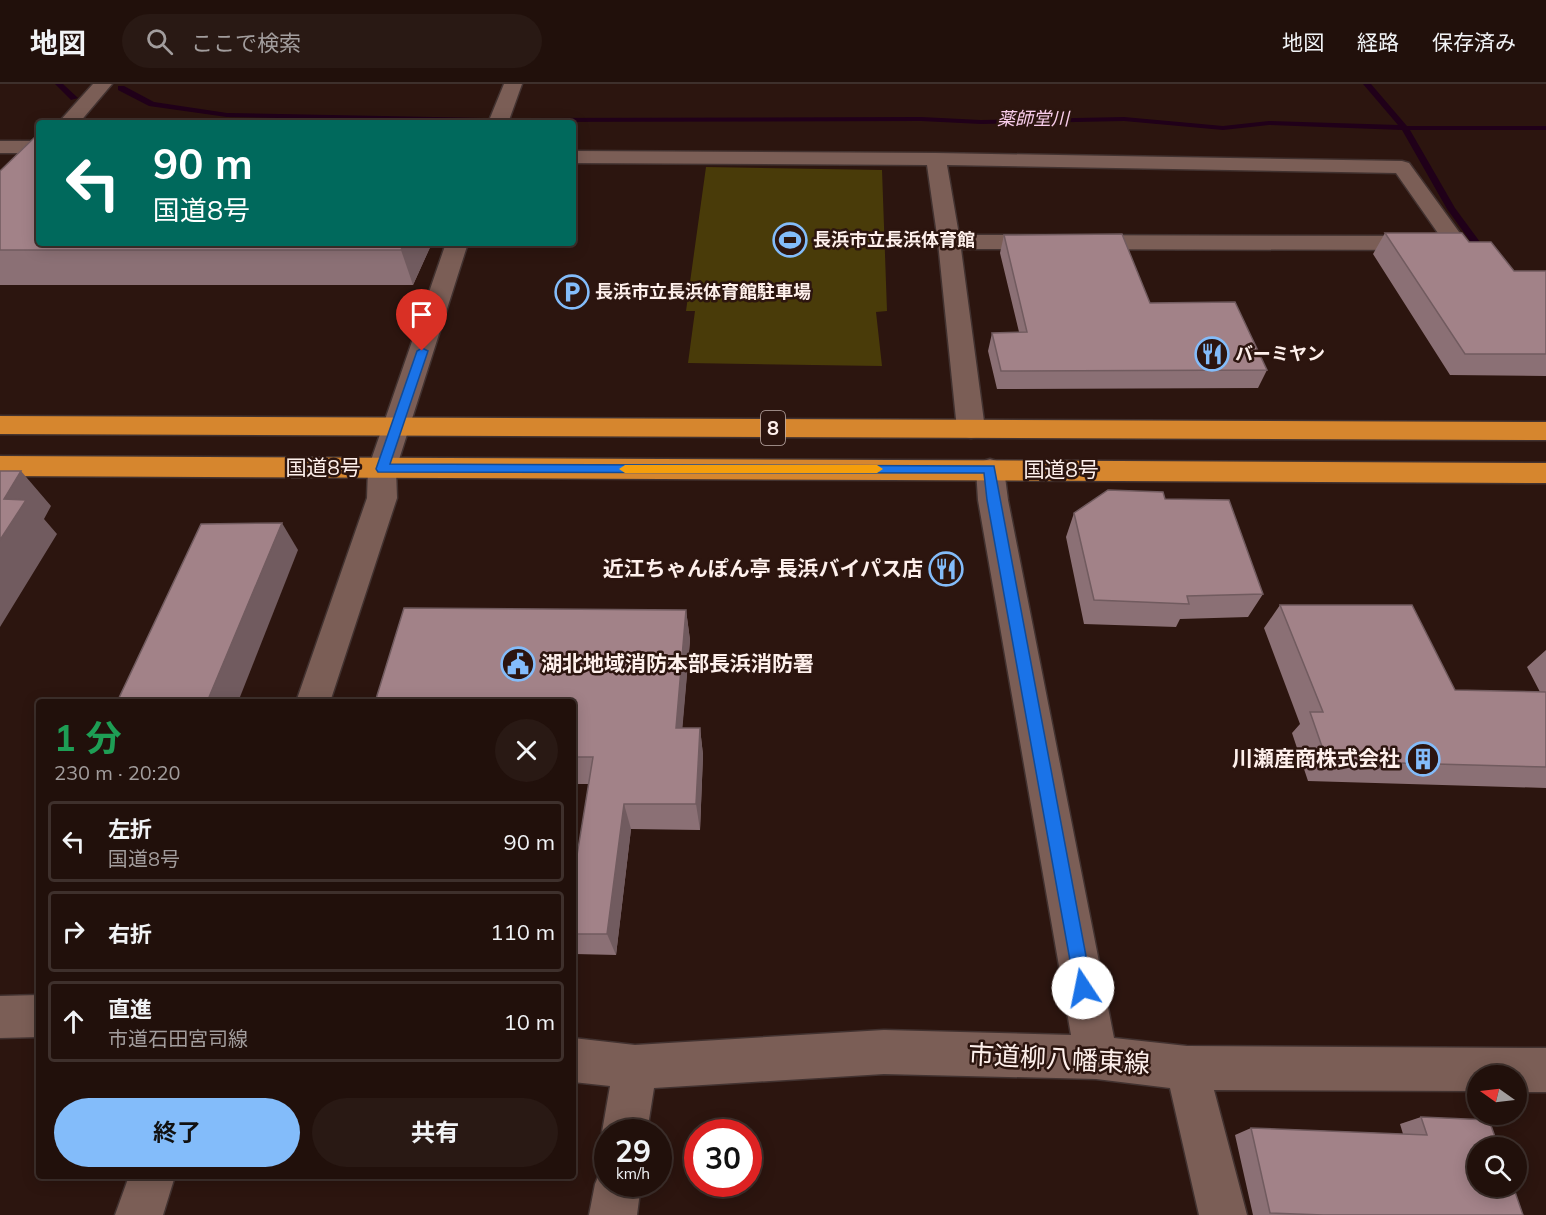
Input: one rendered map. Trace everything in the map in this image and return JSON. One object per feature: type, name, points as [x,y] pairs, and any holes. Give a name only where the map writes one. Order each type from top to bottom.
[{"type":"highway","name":"国道8号","points":[[0,425],[1546,431]]},
{"type":"highway","name":"国道8号","points":[[0,466],[1546,473]]},
{"type":"street","points":[[71,120],[103,84]]},
{"type":"street","points":[[499,120],[513,84]]},
{"type":"street","points":[[0,147],[36,156]]},
{"type":"street","points":[[576,157],[936,159],[1402,167],[1456,243],[949,242]]},
{"type":"street","points":[[936,159],[949,242],[971,429]]},
{"type":"street","points":[[314,699],[382,498],[382,469],[456,246]]},
{"type":"street","points":[[990,469],[993,500],[1096,1058]]},
{"type":"street","points":[[0,1017],[36,1016]]},
{"type":"street","name":"市道柳八幡東線","points":[[576,1060],[635,1067],[884,1052],[1096,1058],[1187,1068],[1546,1070]]},
{"type":"street","points":[[627,1119],[635,1067]]},
{"type":"street","points":[[1187,1068],[1223,1215]]},
{"type":"street","points":[[139,1215],[151,1179]]},
{"type":"street","points":[[613,1215],[616,1197]]},
{"type":"shaded area","name":"長浜市立長浜体育館","points":[[706,167],[882,170],[887,311],[876,312],[882,366],[688,363],[695,311],[686,311]]},
{"type":"building","points":[[36,136],[36,246],[403,246],[401,250],[0,250],[0,171]]},
{"type":"building","points":[[1385,233],[1462,233],[1469,242],[1491,242],[1514,271],[1546,271],[1546,354],[1465,354]]},
{"type":"building","points":[[1122,234],[1150,303],[1235,302],[1267,370],[1001,371],[992,333],[1027,332],[1004,235]]},
{"type":"building","points":[[0,471],[21,471],[4,499],[26,500],[0,540]]},
{"type":"building","points":[[1108,490],[1163,492],[1165,499],[1229,500],[1263,594],[1187,596],[1189,604],[1094,600],[1074,513]]},
{"type":"building","points":[[282,523],[208,699],[118,699],[201,524]]},
{"type":"building","points":[[1280,605],[1412,605],[1455,690],[1546,692],[1546,767],[1327,761],[1310,712],[1323,712]]},
{"type":"building","points":[[404,608],[686,610],[676,728],[700,728],[696,804],[624,804],[607,934],[576,934],[576,862],[593,757],[576,757],[576,699],[376,699]]},
{"type":"building","points":[[1421,1117],[1467,1119],[1467,1125],[1491,1125],[1495,1137],[1467,1137],[1467,1197],[1517,1197],[1523,1215],[1270,1213],[1251,1128],[1427,1135]]},
{"type":"waterway","points":[[59,84],[74,98]]},
{"type":"waterway","points":[[1367,84],[1405,128]]},
{"type":"waterway","name":"薬師堂川","points":[[121,88],[152,104],[227,115],[484,120]]},
{"type":"waterway","name":"薬師堂川","points":[[519,120],[921,119],[981,122],[1124,119],[1223,128],[1269,123],[1405,128]]},
{"type":"waterway","name":"薬師堂川","points":[[1405,128],[1546,128]]},
{"type":"waterway","points":[[1405,128],[1451,209],[1486,257]]},
{"type":"slow traffic","points":[[625,469],[877,469]]},
{"type":"place","name":"長浜市立長浜体育館","points":[[790,240]]},
{"type":"place","name":"長浜市立長浜体育館駐車場","points":[[572,292]]},
{"type":"place","name":"バーミヤン","points":[[1212,354]]},
{"type":"place","name":"近江ちゃんぽん亭 長浜バイパス店","points":[[946,569]]},
{"type":"place","name":"湖北地域消防本部長浜消防署","points":[[518,664]]},
{"type":"place","name":"川瀬産商株式会社","points":[[1423,759]]},
{"type":"route","points":[[422,351],[382,469],[990,469],[993,500],[1083,988]]}]
